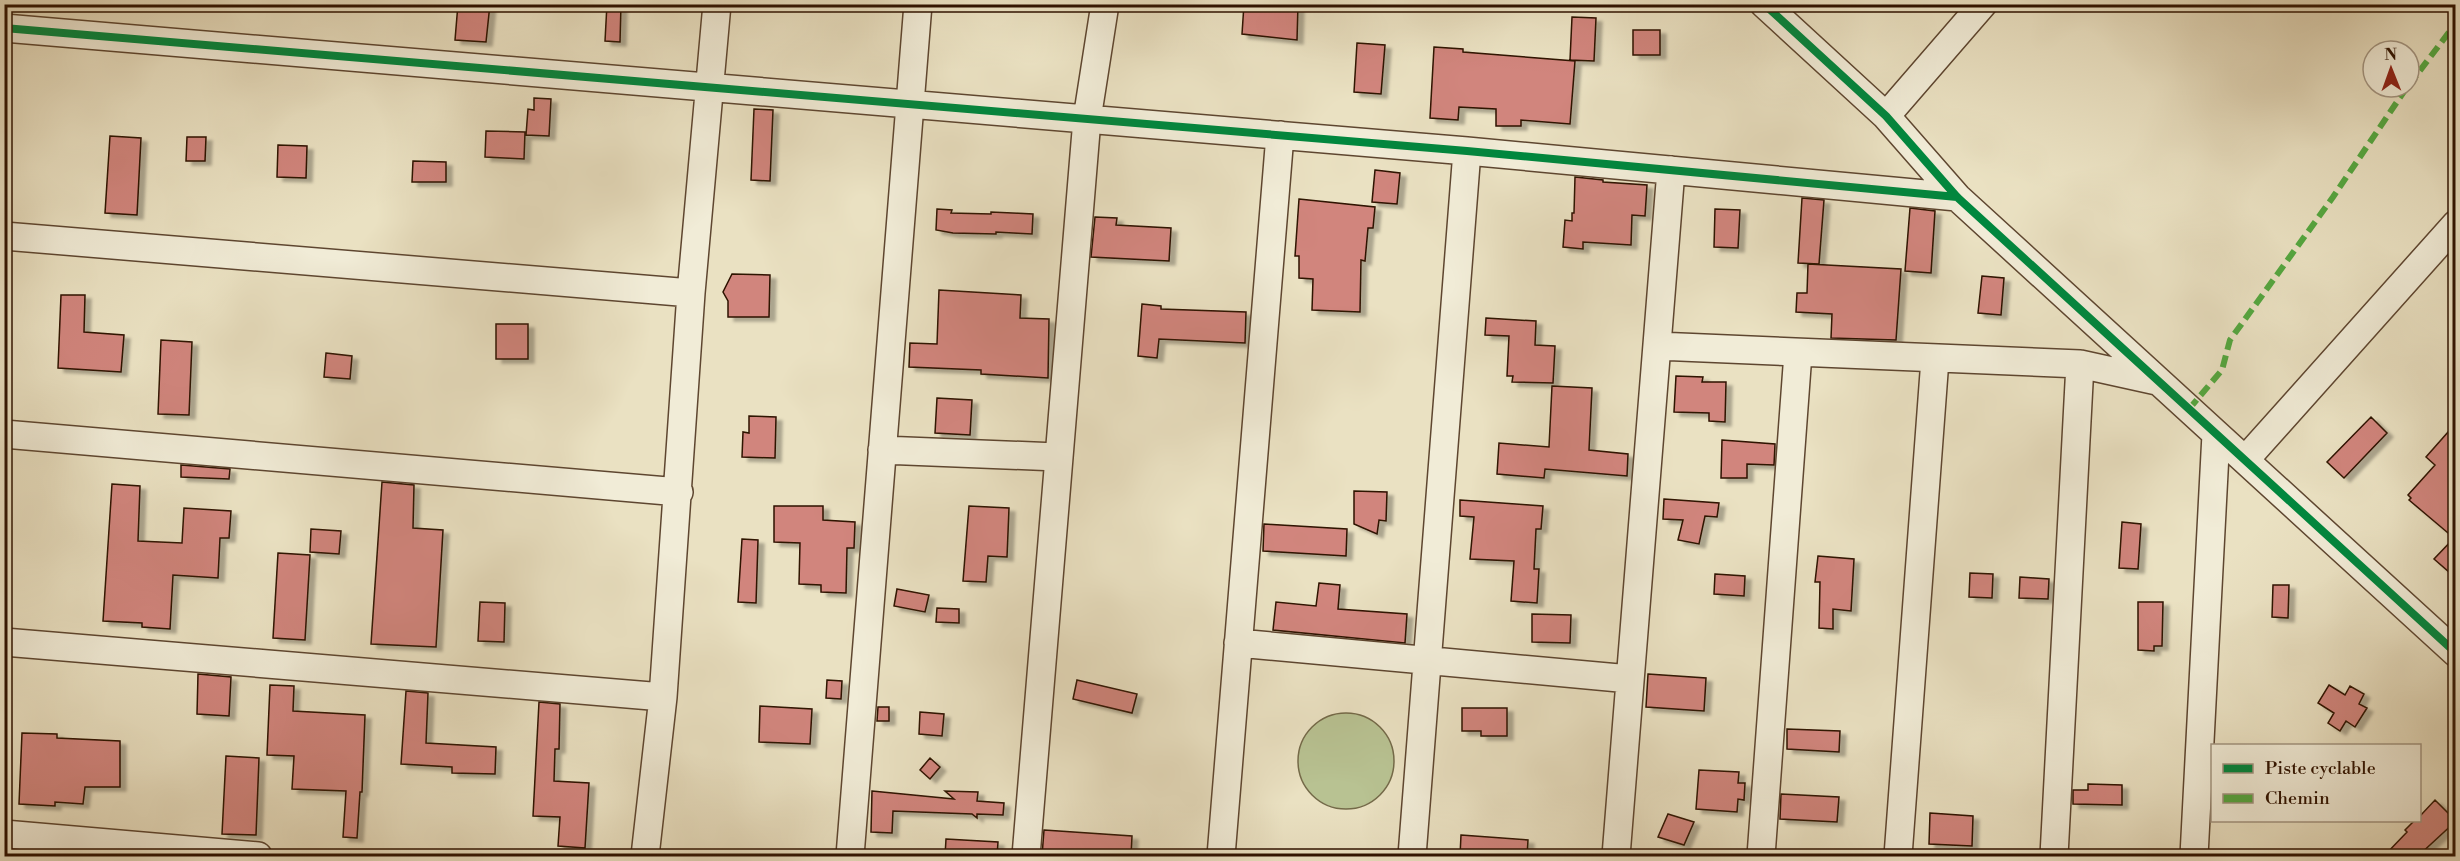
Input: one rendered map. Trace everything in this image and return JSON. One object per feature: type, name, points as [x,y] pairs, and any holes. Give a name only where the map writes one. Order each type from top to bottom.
[{"type":"street","points":[[645,856],[663,697],[691,293],[717,4]]},
{"type":"street","points":[[850,856],[918,4]]},
{"type":"street","points":[[1026,856],[1087,119],[1105,4]]},
{"type":"street","points":[[1886,116],[1983,4]]},
{"type":"street","points":[[1764,5],[1886,116],[1957,196],[2456,653]]},
{"type":"street","points":[[4,28],[1467,151],[1957,196]]},
{"type":"street","points":[[1221,856],[1280,135]]},
{"type":"street","points":[[1412,856],[1467,151]]},
{"type":"street","points":[[1616,856],[1671,170]]},
{"type":"street","points":[[2245,460],[2456,224]]},
{"type":"street","points":[[4,236],[691,293]]},
{"type":"street","points":[[1657,346],[2080,364],[2159,381]]},
{"type":"street","points":[[1761,856],[1798,353]]},
{"type":"street","points":[[1898,856],[1935,359]]},
{"type":"street","points":[[2054,856],[2080,364]]},
{"type":"street","points":[[4,434],[679,492]]},
{"type":"street","points":[[2194,856],[2216,434]]},
{"type":"street","points":[[882,450],[1058,457]]},
{"type":"street","points":[[4,642],[663,697]]},
{"type":"street","points":[[1238,642],[1630,679]]},
{"type":"street","points":[[4,834],[258,856]]},
{"type":"green space","points":[[1346,713],[1364,717],[1380,727],[1390,743],[1394,761],[1390,779],[1380,795],[1364,805],[1346,809],[1328,805],[1312,795],[1302,779],[1298,761],[1302,743],[1312,727],[1328,717]]},
{"type":"building","points":[[458,4],[490,4],[486,42],[455,40]]},
{"type":"building","points":[[607,4],[621,4],[620,42],[605,41]]},
{"type":"building","points":[[1244,4],[1298,4],[1297,40],[1242,34]]},
{"type":"building","points":[[1572,17],[1596,18],[1594,61],[1570,60]]},
{"type":"building","points":[[1633,30],[1660,30],[1660,55],[1633,55]]},
{"type":"building","points":[[1357,43],[1385,45],[1381,94],[1354,92]]},
{"type":"building","points":[[1434,47],[1463,49],[1463,52],[1575,61],[1570,124],[1521,120],[1521,126],[1496,126],[1496,109],[1459,107],[1458,120],[1430,118]]},
{"type":"building","points":[[534,98],[551,99],[549,136],[526,135],[528,109],[534,110]]},
{"type":"building","points":[[754,109],[773,110],[770,181],[751,180]]},
{"type":"building","points":[[486,131],[525,132],[524,159],[485,157]]},
{"type":"building","points":[[110,136],[141,138],[137,215],[105,213]]},
{"type":"building","points":[[187,137],[206,137],[205,161],[186,161]]},
{"type":"building","points":[[278,145],[307,146],[306,178],[277,177]]},
{"type":"building","points":[[413,161],[446,162],[446,182],[412,182]]},
{"type":"building","points":[[1375,170],[1400,173],[1397,204],[1372,202]]},
{"type":"building","points":[[1575,177],[1603,180],[1603,182],[1647,185],[1645,216],[1632,215],[1631,245],[1583,242],[1583,249],[1563,247],[1565,220],[1572,221],[1572,213],[1574,213]]},
{"type":"building","points":[[1802,198],[1824,200],[1819,264],[1798,263]]},
{"type":"building","points":[[1299,199],[1375,207],[1373,228],[1368,228],[1365,261],[1361,260],[1360,312],[1312,310],[1313,279],[1299,278],[1299,256],[1295,256]]},
{"type":"building","points":[[1910,208],[1935,211],[1931,273],[1905,271]]},
{"type":"building","points":[[937,209],[952,210],[951,213],[1033,214],[1032,234],[953,233],[936,230]]},
{"type":"building","points":[[1715,209],[1740,210],[1738,248],[1714,247]]},
{"type":"building","points":[[1095,217],[1117,218],[1116,225],[1171,228],[1169,261],[1091,257]]},
{"type":"building","points":[[1808,264],[1901,269],[1896,340],[1831,338],[1832,314],[1796,312],[1797,293],[1807,293]]},
{"type":"building","points":[[732,274],[770,275],[769,317],[728,317],[728,301],[723,292]]},
{"type":"building","points":[[1982,276],[2004,278],[2001,315],[1978,313]]},
{"type":"building","points":[[939,290],[1021,295],[1020,318],[1049,319],[1048,378],[981,374],[981,370],[909,367],[910,343],[937,344]]},
{"type":"building","points":[[61,295],[85,295],[84,332],[124,335],[121,372],[58,368]]},
{"type":"building","points":[[1142,304],[1161,306],[1161,309],[1246,312],[1245,343],[1159,339],[1157,358],[1138,356]]},
{"type":"building","points":[[1486,318],[1536,321],[1535,345],[1555,346],[1553,383],[1512,382],[1513,376],[1507,376],[1509,336],[1485,335]]},
{"type":"building","points":[[496,324],[528,324],[528,359],[496,359]]},
{"type":"building","points":[[161,340],[192,342],[189,415],[158,414]]},
{"type":"building","points":[[326,353],[352,356],[350,379],[324,377]]},
{"type":"building","points":[[1676,376],[1703,377],[1702,382],[1726,382],[1725,422],[1709,421],[1709,413],[1674,412]]},
{"type":"building","points":[[1552,386],[1592,388],[1589,450],[1628,454],[1627,476],[1545,469],[1544,478],[1497,474],[1499,443],[1549,447]]},
{"type":"building","points":[[937,398],[972,400],[970,435],[935,433]]},
{"type":"building","points":[[749,416],[776,417],[775,458],[742,457],[743,432],[749,433]]},
{"type":"building","points":[[2371,417],[2387,433],[2344,478],[2327,462]]},
{"type":"building","points":[[2456,423],[2456,578],[2434,559],[2454,538],[2409,500],[2411,498],[2408,495],[2435,465],[2426,457]]},
{"type":"building","points":[[1722,440],[1775,444],[1774,465],[1747,464],[1747,478],[1721,478]]},
{"type":"building","points":[[181,465],[230,469],[229,479],[181,477]]},
{"type":"building","points":[[382,482],[414,485],[413,528],[443,530],[436,647],[371,644]]},
{"type":"building","points":[[112,484],[140,486],[138,541],[182,543],[184,508],[231,511],[229,538],[220,538],[218,578],[173,575],[170,629],[142,627],[142,623],[103,621]]},
{"type":"building","points":[[1354,491],[1387,492],[1386,521],[1379,520],[1377,534],[1354,524]]},
{"type":"building","points":[[1664,499],[1719,503],[1717,517],[1705,516],[1699,544],[1678,540],[1683,520],[1663,519]]},
{"type":"building","points":[[1460,500],[1543,506],[1541,529],[1536,529],[1534,569],[1539,569],[1537,603],[1511,601],[1514,561],[1470,559],[1474,517],[1460,516]]},
{"type":"building","points":[[774,506],[823,506],[823,520],[855,522],[854,548],[847,548],[846,593],[821,592],[821,585],[799,584],[800,543],[774,542]]},
{"type":"building","points":[[969,506],[1009,508],[1007,557],[988,556],[986,582],[963,581]]},
{"type":"building","points":[[2122,522],[2141,524],[2138,569],[2119,568]]},
{"type":"building","points":[[1264,524],[1347,529],[1346,556],[1263,551]]},
{"type":"building","points":[[311,529],[341,531],[339,554],[310,552]]},
{"type":"building","points":[[742,539],[758,540],[756,603],[738,602]]},
{"type":"building","points":[[278,553],[310,555],[305,640],[273,638]]},
{"type":"building","points":[[1818,556],[1854,559],[1851,611],[1833,609],[1833,629],[1819,628],[1820,582],[1815,582]]},
{"type":"building","points":[[1970,573],[1993,574],[1992,598],[1969,597]]},
{"type":"building","points":[[1715,574],[1745,576],[1744,596],[1714,594]]},
{"type":"building","points":[[2020,577],[2049,579],[2048,599],[2019,598]]},
{"type":"building","points":[[1319,583],[1340,585],[1338,609],[1407,614],[1405,643],[1273,630],[1276,602],[1316,606]]},
{"type":"building","points":[[2273,585],[2289,585],[2288,618],[2272,617]]},
{"type":"building","points":[[897,589],[929,595],[925,612],[894,606]]},
{"type":"building","points":[[480,602],[505,603],[504,642],[478,641]]},
{"type":"building","points":[[2138,602],[2163,602],[2162,646],[2154,646],[2154,651],[2138,650]]},
{"type":"building","points":[[937,608],[959,609],[959,623],[936,622]]},
{"type":"building","points":[[1532,614],[1571,615],[1570,643],[1532,642]]},
{"type":"building","points":[[198,674],[231,677],[229,716],[197,714]]},
{"type":"building","points":[[1648,674],[1706,678],[1704,711],[1646,707]]},
{"type":"building","points":[[827,680],[842,681],[841,699],[826,698]]},
{"type":"building","points":[[1077,680],[1137,694],[1132,713],[1073,699]]},
{"type":"building","points":[[270,685],[294,686],[293,711],[365,715],[362,792],[360,792],[357,838],[343,837],[346,791],[292,789],[294,756],[267,755]]},
{"type":"building","points":[[2329,685],[2345,695],[2350,686],[2364,694],[2359,704],[2367,708],[2355,727],[2346,721],[2340,731],[2328,723],[2334,713],[2318,703]]},
{"type":"building","points":[[406,691],[428,693],[426,743],[496,747],[495,774],[452,773],[452,767],[401,764]]},
{"type":"building","points":[[539,702],[560,704],[559,749],[555,749],[554,781],[589,783],[585,848],[558,846],[560,817],[533,816]]},
{"type":"building","points":[[760,706],[812,709],[810,744],[759,742]]},
{"type":"building","points":[[878,707],[889,707],[889,721],[877,721]]},
{"type":"building","points":[[1462,708],[1507,708],[1507,736],[1481,736],[1481,731],[1462,731]]},
{"type":"building","points":[[920,712],[944,714],[942,736],[919,734]]},
{"type":"building","points":[[1787,729],[1840,731],[1839,752],[1787,749]]},
{"type":"building","points":[[22,733],[57,734],[57,738],[120,741],[120,787],[85,787],[83,804],[55,802],[55,806],[19,804]]},
{"type":"building","points":[[226,756],[259,758],[256,835],[222,834]]},
{"type":"building","points":[[930,758],[940,767],[930,779],[920,770]]},
{"type":"building","points":[[1699,770],[1739,772],[1738,783],[1745,783],[1744,800],[1738,799],[1737,812],[1696,809]]},
{"type":"building","points":[[2088,784],[2122,785],[2122,805],[2073,804],[2073,790],[2088,790]]},
{"type":"building","points":[[872,791],[954,799],[945,791],[978,792],[977,801],[1004,803],[1003,815],[977,814],[977,818],[972,814],[893,811],[892,833],[871,832]]},
{"type":"building","points":[[1781,794],[1839,797],[1837,822],[1780,819]]},
{"type":"building","points":[[2435,800],[2456,821],[2418,856],[2384,856],[2407,832],[2405,830],[2413,822],[2421,822],[2421,815]]},
{"type":"building","points":[[1930,813],[1973,816],[1972,846],[1929,844]]},
{"type":"building","points":[[1668,814],[1694,822],[1684,845],[1658,837]]},
{"type":"building","points":[[1044,830],[1132,836],[1131,856],[1042,856]]},
{"type":"building","points":[[1461,835],[1528,840],[1527,856],[1460,856]]},
{"type":"building","points":[[946,839],[998,842],[997,856],[945,856]]},
{"type":"marked path","points":[[2421,69],[2456,23]]},
{"type":"marked path","points":[[2189,409],[2222,370],[2230,340],[2333,197],[2399,99]]},
{"type":"cycle path","points":[[1764,4],[1886,116],[1957,197],[2456,653]]},
{"type":"cycle path","points":[[4,28],[1467,151],[1957,197]]}]
